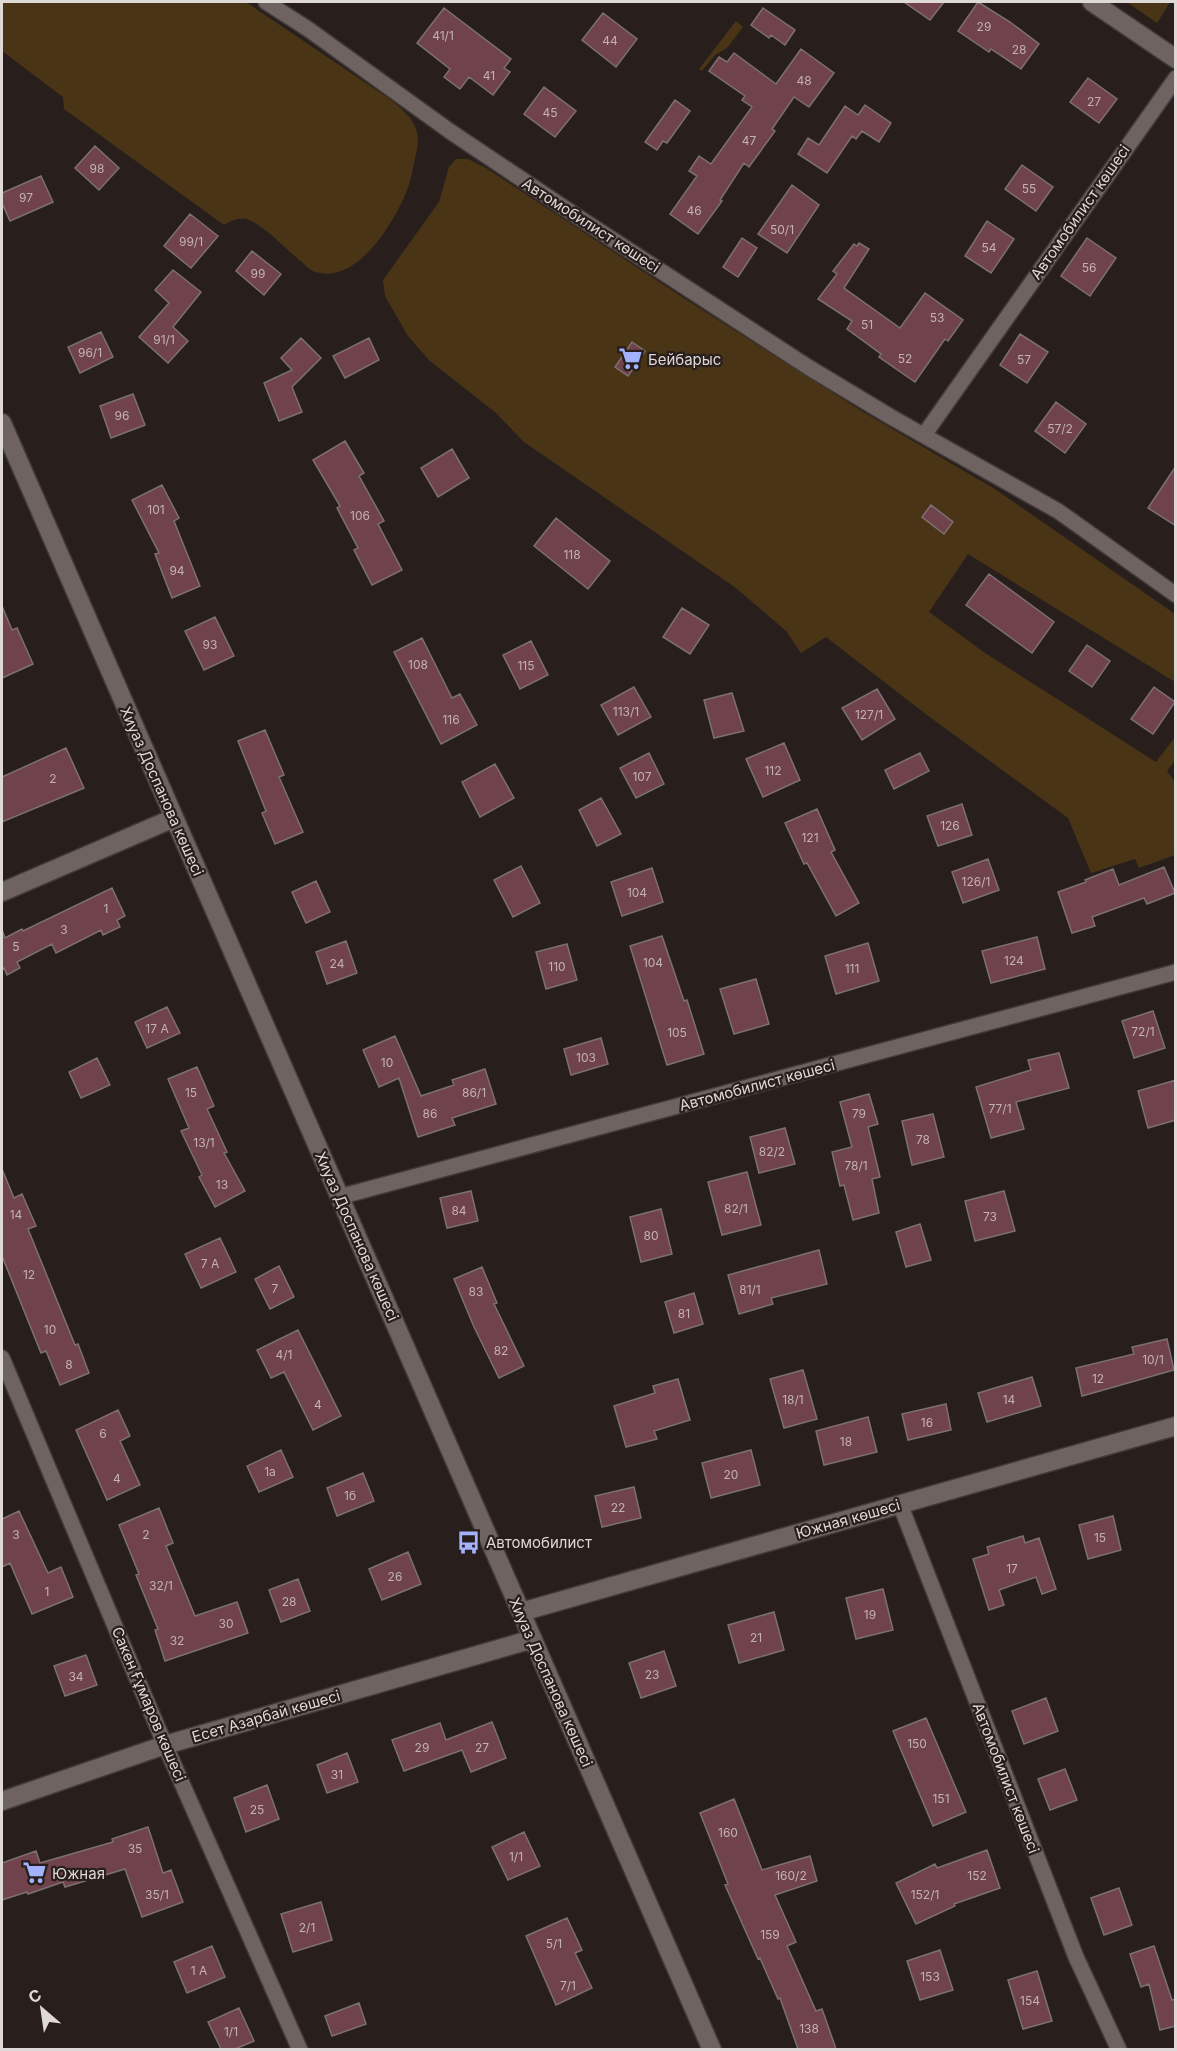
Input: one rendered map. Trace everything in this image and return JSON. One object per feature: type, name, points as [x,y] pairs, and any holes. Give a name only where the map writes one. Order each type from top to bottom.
[{"type":"main road","points":[[1092,2],[1176,58]]},
{"type":"main road","name":"Хиуаз Доспанова көшесі","points":[[2,423],[712,2049]]},
{"type":"main road","points":[[2,892],[174,818]]},
{"type":"main road","name":"Южная көшесі","points":[[521,1612],[1176,1426]]},
{"type":"main road","name":"Есет Азарбай көшесі","points":[[2,1801],[165,1745],[533,1639]]},
{"type":"street","name":"Автомобилист көшесі","points":[[266,2],[308,29],[451,132],[581,219],[808,367],[1058,511],[1176,596]]},
{"type":"street","name":"Автомобилист көшесі","points":[[924,435],[1176,78]]},
{"type":"street","name":"Автомобилист көшесі","points":[[339,1197],[1176,972]]},
{"type":"street","name":"Сакен Ғұмаров көшесі","points":[[2,1358],[165,1745],[300,2049]]},
{"type":"street","name":"Автомобилист көшесі","points":[[900,1504],[1076,1956],[1119,2049]]},
{"type":"shaded area","points":[[2,2],[246,2],[388,98],[408,115],[416,128],[418,144],[410,181],[393,219],[371,249],[358,261],[344,270],[329,274],[311,270],[269,233],[249,220],[233,221],[224,225],[64,109],[63,97],[2,51]]},
{"type":"shaded area","points":[[1127,2],[1170,2],[1157,23]]},
{"type":"shaded area","points":[[736,21],[743,27],[727,48],[715,55],[702,71],[699,69]]},
{"type":"shaded area","points":[[456,159],[468,159],[486,168],[685,299],[860,410],[995,489],[1175,614],[1175,682],[968,554],[929,612],[985,653],[1156,762],[1175,737],[1175,761],[1167,771],[1175,782],[1175,855],[1139,868],[1135,859],[1091,873],[1068,818],[927,715],[826,637],[801,653],[786,631],[736,588],[524,442],[496,413],[430,361],[408,336],[385,296],[383,280],[439,202],[449,167]]},
{"type":"building","points":[[904,2],[944,2],[930,20]]},
{"type":"building","points":[[978,2],[1039,44],[1021,69],[991,49],[989,52],[958,31]]},
{"type":"building","points":[[444,8],[511,59],[504,68],[510,72],[493,95],[469,77],[460,89],[444,77],[450,69],[417,43]]},
{"type":"building","points":[[763,8],[795,30],[785,45],[771,35],[769,38],[751,25]]},
{"type":"building","points":[[603,13],[637,39],[616,67],[582,40]]},
{"type":"building","points":[[801,49],[834,73],[809,107],[794,97],[772,129],[775,131],[749,167],[744,163],[720,200],[722,201],[698,234],[670,214],[697,176],[689,171],[699,156],[711,164],[752,107],[742,100],[745,96],[709,71],[719,57],[727,62],[734,53],[776,84]]},
{"type":"building","points":[[1088,78],[1117,99],[1099,123],[1070,102]]},
{"type":"building","points":[[544,87],[576,111],[555,137],[524,114]]},
{"type":"building","points":[[675,100],[690,111],[667,143],[663,141],[657,150],[645,142]]},
{"type":"building","points":[[865,105],[891,123],[879,142],[862,131],[856,139],[852,136],[827,173],[798,154],[808,138],[819,145],[845,106],[858,115]]},
{"type":"building","points":[[95,146],[119,168],[99,190],[75,168]]},
{"type":"building","points":[[1022,165],[1053,187],[1036,211],[1005,189]]},
{"type":"building","points":[[41,176],[53,202],[10,221],[2,203],[2,193]]},
{"type":"building","points":[[792,185],[819,205],[787,253],[758,234]]},
{"type":"building","points":[[190,214],[218,236],[191,268],[164,246]]},
{"type":"building","points":[[987,221],[1014,239],[991,273],[965,256]]},
{"type":"building","points":[[742,238],[757,248],[738,277],[723,267]]},
{"type":"building","points":[[1087,238],[1116,258],[1090,296],[1061,276]]},
{"type":"building","points":[[859,243],[869,249],[844,288],[900,328],[925,293],[963,320],[948,341],[945,339],[915,382],[879,357],[881,354],[847,329],[852,321],[818,299],[837,274],[833,271],[854,244],[857,246]]},
{"type":"building","points":[[252,251],[281,274],[264,295],[236,271]]},
{"type":"building","points":[[173,270],[201,292],[173,327],[188,341],[168,363],[139,337],[169,303],[155,290]]},
{"type":"building","points":[[101,332],[113,357],[80,373],[68,347]]},
{"type":"building","points":[[1020,334],[1048,352],[1027,383],[1000,365]]},
{"type":"building","points":[[301,338],[321,358],[292,387],[302,412],[279,421],[264,383],[292,370],[281,358]]},
{"type":"building","points":[[369,338],[379,360],[345,378],[333,356]]},
{"type":"building","name":"Бейбарыс","points":[[632,342],[645,351],[628,376],[615,367]]},
{"type":"building","points":[[133,394],[145,425],[111,438],[100,406]]},
{"type":"building","points":[[1056,402],[1086,424],[1065,453],[1035,431]]},
{"type":"building","points":[[345,441],[364,473],[359,476],[384,521],[378,524],[402,570],[372,585],[354,550],[358,548],[337,508],[340,506],[313,460]]},
{"type":"building","points":[[452,449],[469,478],[438,497],[421,468]]},
{"type":"building","points":[[1176,466],[1176,526],[1148,508]]},
{"type":"building","points":[[162,485],[179,518],[174,521],[200,586],[172,598],[155,554],[159,553],[132,500]]},
{"type":"building","points":[[931,505],[953,522],[944,534],[922,517]]},
{"type":"building","points":[[556,518],[610,561],[588,589],[534,546]]},
{"type":"building","points":[[989,574],[1054,622],[1032,653],[966,605]]},
{"type":"building","points":[[2,606],[12,630],[17,628],[33,664],[2,678]]},
{"type":"building","points":[[682,608],[709,625],[690,654],[663,637]]},
{"type":"building","points":[[215,617],[234,656],[204,670],[185,631]]},
{"type":"building","points":[[422,638],[452,698],[460,694],[477,725],[441,744],[394,652]]},
{"type":"building","points":[[531,641],[548,675],[520,689],[503,655]]},
{"type":"building","points":[[1087,645],[1110,661],[1092,687],[1069,671]]},
{"type":"building","points":[[634,687],[651,717],[618,735],[601,705]]},
{"type":"building","points":[[1154,687],[1175,702],[1153,734],[1131,719]]},
{"type":"building","points":[[877,689],[895,719],[862,740],[842,708]]},
{"type":"building","points":[[732,693],[744,731],[714,738],[704,700]]},
{"type":"building","points":[[265,730],[284,775],[279,777],[303,832],[275,844],[262,813],[266,811],[238,741]]},
{"type":"building","points":[[784,743],[800,780],[763,797],[746,759]]},
{"type":"building","points":[[66,748],[84,788],[2,822],[2,777]]},
{"type":"building","points":[[649,753],[664,784],[636,798],[620,768]]},
{"type":"building","points":[[920,753],[929,771],[894,789],[885,770]]},
{"type":"building","points":[[495,764],[514,798],[480,817],[462,782]]},
{"type":"building","points":[[601,798],[621,834],[597,846],[579,810]]},
{"type":"building","points":[[962,804],[972,835],[938,846],[927,816]]},
{"type":"building","points":[[817,809],[835,850],[831,852],[859,903],[836,916],[807,863],[804,864],[785,823]]},
{"type":"building","points":[[988,859],[999,890],[963,903],[952,872]]},
{"type":"building","points":[[521,866],[540,903],[513,917],[494,880]]},
{"type":"building","points":[[1164,867],[1175,893],[1147,904],[1144,898],[1092,917],[1095,926],[1072,933],[1058,892],[1113,869],[1119,885]]},
{"type":"building","points":[[652,868],[663,902],[622,916],[611,882]]},
{"type":"building","points":[[316,881],[330,912],[306,923],[292,892]]},
{"type":"building","points":[[112,888],[125,916],[117,920],[120,927],[103,935],[101,930],[56,953],[52,944],[17,962],[20,968],[7,975],[4,968],[2,969],[2,930],[5,938]]},
{"type":"building","points":[[662,936],[684,1001],[687,1000],[704,1054],[667,1065],[630,946]]},
{"type":"building","points":[[1037,937],[1045,969],[991,983],[982,951]]},
{"type":"building","points":[[346,941],[357,973],[327,984],[316,952]]},
{"type":"building","points":[[868,943],[879,981],[836,994],[825,956]]},
{"type":"building","points":[[567,944],[577,980],[546,989],[536,952]]},
{"type":"building","points":[[756,979],[769,1024],[734,1034],[720,989]]},
{"type":"building","points":[[167,1007],[180,1033],[147,1048],[135,1022]]},
{"type":"building","points":[[1153,1011],[1165,1048],[1134,1058],[1122,1021]]},
{"type":"building","points":[[395,1036],[421,1096],[454,1085],[452,1080],[485,1069],[496,1104],[452,1118],[455,1125],[418,1137],[399,1078],[379,1087],[363,1050]]},
{"type":"building","points":[[601,1038],[608,1064],[571,1075],[564,1049]]},
{"type":"building","points":[[1059,1053],[1069,1088],[1016,1102],[1024,1129],[991,1138],[976,1087],[1031,1070],[1028,1060]]},
{"type":"building","points":[[97,1058],[110,1085],[81,1098],[69,1072]]},
{"type":"building","points":[[197,1067],[214,1106],[207,1109],[227,1152],[224,1153],[245,1191],[215,1207],[199,1177],[202,1175],[181,1131],[189,1128],[168,1079]]},
{"type":"building","points":[[1176,1080],[1176,1120],[1148,1128],[1138,1091]]},
{"type":"building","points":[[869,1094],[878,1124],[868,1127],[880,1177],[872,1179],[879,1213],[853,1220],[844,1185],[840,1186],[832,1152],[852,1147],[840,1102]]},
{"type":"building","points":[[933,1114],[944,1157],[912,1165],[902,1121]]},
{"type":"building","points":[[785,1128],[795,1164],[759,1173],[750,1137]]},
{"type":"building","points":[[2,1169],[14,1198],[22,1194],[36,1226],[28,1229],[75,1345],[78,1344],[89,1373],[60,1385],[46,1351],[41,1353],[2,1256]]},
{"type":"building","points":[[747,1172],[761,1225],[722,1235],[708,1182]]},
{"type":"building","points":[[471,1191],[478,1221],[447,1228],[440,1198]]},
{"type":"building","points":[[1004,1191],[1015,1231],[975,1241],[965,1201]]},
{"type":"building","points":[[661,1209],[672,1254],[641,1262],[630,1217]]},
{"type":"building","points":[[920,1224],[931,1260],[906,1267],[896,1232]]},
{"type":"building","points":[[220,1238],[236,1272],[201,1288],[185,1254]]},
{"type":"building","points":[[819,1250],[827,1284],[771,1298],[773,1304],[739,1314],[728,1275]]},
{"type":"building","points":[[279,1266],[294,1297],[270,1309],[255,1279]]},
{"type":"building","points":[[482,1267],[497,1303],[494,1304],[524,1366],[499,1378],[454,1279]]},
{"type":"building","points":[[694,1293],[703,1324],[674,1333],[665,1302]]},
{"type":"building","points":[[298,1330],[341,1416],[313,1430],[284,1372],[271,1378],[257,1350]]},
{"type":"building","points":[[1167,1339],[1174,1370],[1082,1396],[1076,1368],[1134,1354],[1132,1347]]},
{"type":"building","points":[[803,1370],[817,1419],[784,1428],[770,1379]]},
{"type":"building","points":[[1032,1377],[1041,1406],[987,1422],[978,1393]]},
{"type":"building","points":[[678,1379],[690,1420],[654,1431],[657,1439],[626,1447],[614,1406],[655,1393],[653,1386]]},
{"type":"building","points":[[946,1404],[951,1430],[908,1440],[902,1414]]},
{"type":"building","points":[[118,1410],[130,1436],[120,1441],[140,1485],[107,1500],[76,1430]]},
{"type":"building","points":[[868,1417],[877,1452],[824,1465],[816,1431]]},
{"type":"building","points":[[281,1450],[293,1477],[259,1492],[247,1466]]},
{"type":"building","points":[[751,1450],[760,1485],[711,1498],[702,1463]]},
{"type":"building","points":[[363,1473],[374,1501],[337,1516],[327,1488]]},
{"type":"building","points":[[634,1487],[641,1518],[602,1527],[595,1496]]},
{"type":"building","points":[[159,1508],[173,1543],[166,1546],[195,1616],[237,1602],[248,1633],[165,1661],[155,1630],[158,1629],[119,1525]]},
{"type":"building","points":[[19,1511],[48,1573],[61,1567],[73,1597],[32,1614],[10,1563],[2,1567],[2,1519]]},
{"type":"building","points":[[1113,1516],[1121,1550],[1088,1559],[1079,1525]]},
{"type":"building","points":[[1023,1536],[1025,1543],[1039,1538],[1056,1589],[1042,1594],[1036,1577],[999,1590],[1004,1605],[989,1610],[973,1559],[989,1554],[987,1547]]},
{"type":"building","points":[[408,1552],[421,1584],[382,1600],[369,1569]]},
{"type":"building","points":[[298,1579],[310,1611],[281,1622],[269,1590]]},
{"type":"building","points":[[883,1589],[893,1630],[856,1639],[846,1598]]},
{"type":"building","points":[[774,1612],[784,1650],[739,1663],[728,1625]]},
{"type":"building","points":[[664,1651],[676,1686],[641,1698],[629,1663]]},
{"type":"building","points":[[86,1655],[97,1685],[65,1696],[54,1666]]},
{"type":"building","points":[[1046,1698],[1058,1731],[1024,1744],[1012,1711]]},
{"type":"building","points":[[926,1718],[966,1812],[933,1826],[893,1731]]},
{"type":"building","points":[[492,1722],[506,1758],[471,1772],[462,1750],[404,1771],[392,1740],[440,1723],[446,1740]]},
{"type":"building","points":[[347,1753],[358,1782],[327,1793],[317,1765]]},
{"type":"building","points":[[1065,1769],[1077,1800],[1050,1810],[1038,1779]]},
{"type":"building","points":[[267,1785],[279,1819],[246,1832],[234,1798]]},
{"type":"building","points":[[734,1799],[762,1870],[810,1856],[817,1881],[775,1895],[796,1942],[787,1946],[816,2011],[822,2009],[836,2049],[798,2049],[780,1998],[778,1999],[760,1958],[758,1959],[725,1885],[728,1884],[700,1813]]},
{"type":"building","points":[[148,1827],[163,1873],[171,1870],[183,1902],[142,1917],[125,1869],[65,1887],[63,1882],[2,1900],[2,1863],[36,1851],[40,1863],[113,1842],[112,1839]]},
{"type":"building","points":[[524,1832],[540,1866],[508,1880],[492,1847]]},
{"type":"building","points":[[987,1850],[1000,1888],[954,1904],[955,1906],[916,1924],[896,1883],[935,1864],[937,1868]]},
{"type":"building","points":[[1119,1888],[1132,1925],[1104,1935],[1091,1898]]},
{"type":"building","points":[[321,1902],[332,1940],[293,1952],[281,1914]]},
{"type":"building","points":[[567,1918],[582,1950],[575,1953],[592,1988],[556,2005],[526,1936]]},
{"type":"building","points":[[212,1946],[225,1977],[187,1993],[174,1962]]},
{"type":"building","points":[[1154,1946],[1172,2000],[1176,1999],[1176,2026],[1160,2030],[1149,1984],[1141,1987],[1130,1954]]},
{"type":"building","points":[[940,1950],[953,1990],[920,2000],[907,1961]]},
{"type":"building","points":[[1037,1971],[1052,2021],[1023,2029],[1008,1980]]},
{"type":"building","points":[[359,2003],[366,2024],[332,2036],[325,2016]]},
{"type":"building","points":[[239,2008],[254,2041],[235,2049],[221,2049],[208,2022]]},
{"type":"place","name":"Бейбарыс","points":[[630,359]]},
{"type":"place","name":"Автомобилист","points":[[468,1542]]},
{"type":"place","name":"Южная","points":[[34,1873]]}]
